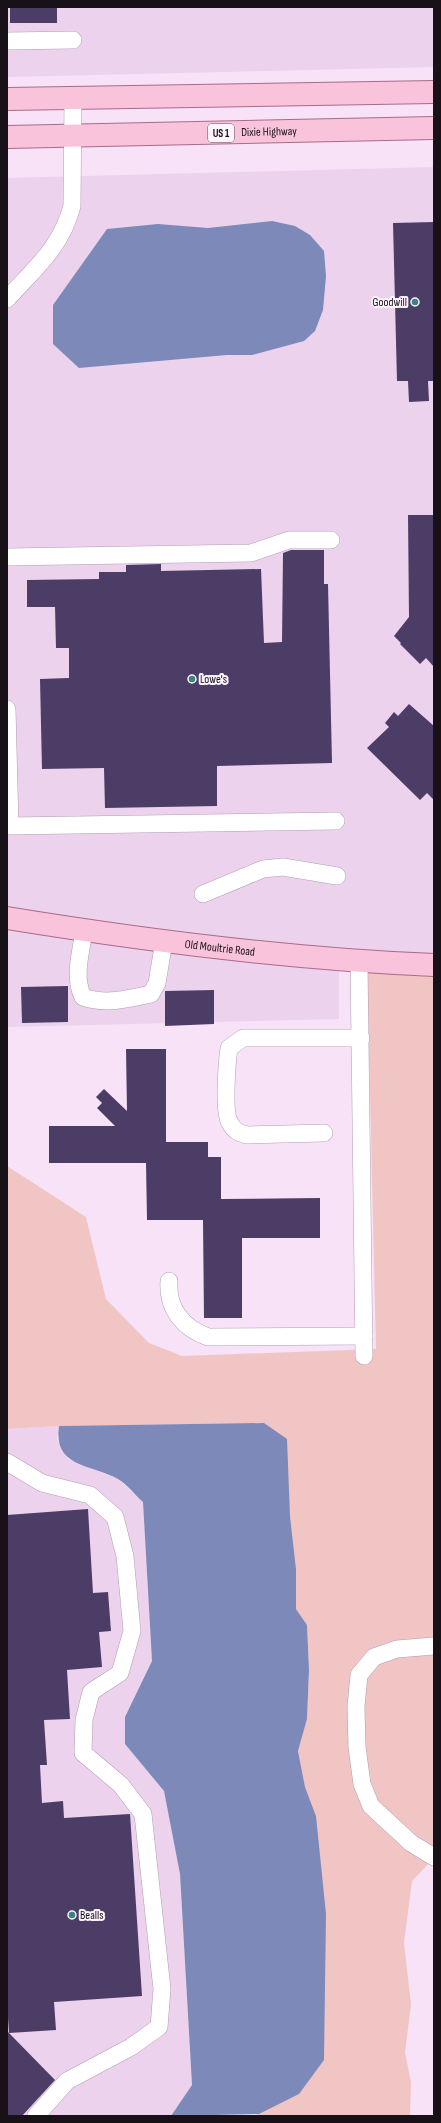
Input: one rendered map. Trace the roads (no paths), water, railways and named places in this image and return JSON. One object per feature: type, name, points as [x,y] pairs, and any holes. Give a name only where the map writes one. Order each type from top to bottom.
[{"type":"main road","points":[[7,99],[434,92]]},
{"type":"main road","name":"Dixie Highway","points":[[7,137],[434,128]]},
{"type":"main road","name":"Old Moultrie Road","points":[[12,922],[257,953],[359,962],[434,965]]},
{"type":"street","points":[[7,41],[73,40]]},
{"type":"street","points":[[7,299],[49,256],[62,236],[68,221],[72,206],[73,99]]},
{"type":"street","points":[[7,557],[251,554],[289,540],[331,540]]},
{"type":"street","points":[[7,709],[10,826],[336,821]]},
{"type":"street","points":[[203,894],[263,869],[283,867],[337,876]]},
{"type":"street","points":[[84,931],[78,966],[80,990],[83,998],[94,1001],[128,999],[151,994],[157,983],[164,941]]},
{"type":"street","points":[[359,962],[364,1356]]},
{"type":"street","points":[[324,1133],[247,1135],[236,1132],[229,1122],[227,1109],[229,1048],[243,1038],[361,1038]]},
{"type":"street","points":[[169,1281],[171,1303],[178,1317],[194,1332],[208,1337],[364,1336]]},
{"type":"street","points":[[7,1462],[42,1483],[90,1495],[115,1517],[125,1556],[132,1631],[120,1673],[90,1692],[84,1720],[83,1753],[121,1785],[143,1814],[162,1989],[159,2027],[131,2047],[67,2081],[36,2116]]},
{"type":"street","points":[[434,1646],[397,1649],[374,1657],[359,1675],[356,1706],[357,1747],[362,1784],[371,1806],[411,1843],[434,1857]]},
{"type":"water","points":[[272,221],[295,226],[310,235],[324,251],[326,276],[323,310],[315,331],[304,341],[252,355],[227,355],[79,368],[53,344],[53,305],[107,229],[158,224],[208,228]]},
{"type":"water","points":[[264,1423],[287,1439],[290,1516],[296,1569],[296,1609],[307,1625],[309,1670],[307,1719],[298,1751],[305,1787],[316,1816],[326,1914],[324,2060],[299,2094],[259,2114],[171,2116],[192,2085],[180,1874],[164,1791],[125,1744],[125,1717],[152,1661],[143,1502],[118,1479],[76,1463],[68,1457],[62,1450],[59,1440],[59,1426]]},
{"type":"place","name":"Goodwill","points":[[415,302]]},
{"type":"place","name":"Lowe's","points":[[192,679]]},
{"type":"place","name":"Bealls","points":[[72,1915]]}]
